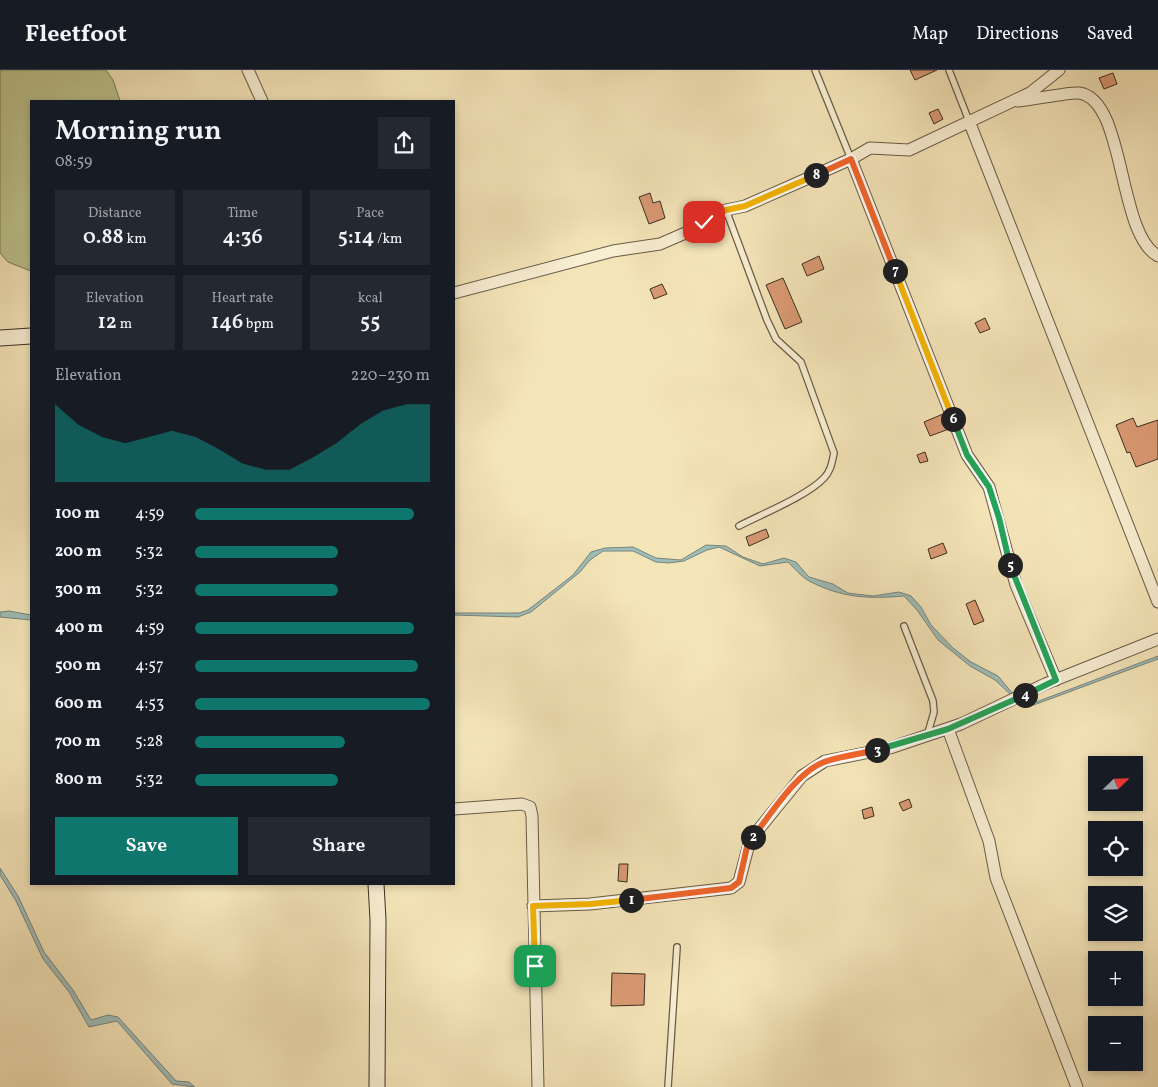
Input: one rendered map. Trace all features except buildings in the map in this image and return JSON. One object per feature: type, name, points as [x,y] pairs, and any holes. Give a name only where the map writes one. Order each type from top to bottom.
[{"type":"main road","points":[[0,338],[30,336]]},
{"type":"main road","points":[[376,885],[378,920],[377,1087]]},
{"type":"street","points":[[248,70],[262,100]]},
{"type":"street","points":[[455,293],[613,251],[654,246],[697,228],[726,210],[745,206],[851,159],[870,148],[909,150],[969,120],[1030,93],[1059,70]]},
{"type":"street","points":[[1014,101],[1079,93],[1090,97],[1099,105],[1110,131],[1138,230],[1147,249],[1158,256]]},
{"type":"street","points":[[969,120],[1158,602]]},
{"type":"street","points":[[851,159],[967,455],[992,495],[1016,585],[1056,680]]},
{"type":"street","points":[[533,906],[590,904],[731,888],[739,882],[744,855],[750,840],[802,776],[813,767],[825,761],[890,748],[948,729],[1056,680],[1158,639]]},
{"type":"street","points":[[948,729],[989,842],[996,878],[1077,1087]]},
{"type":"street","points":[[455,809],[522,804],[530,807],[532,816],[538,1087]]},
{"type":"lane","points":[[815,70],[851,159]]},
{"type":"lane","points":[[949,70],[969,120]]},
{"type":"lane","points":[[726,210],[776,339],[798,356],[801,362],[834,453],[828,472],[812,488],[739,526]]},
{"type":"lane","points":[[904,626],[933,701],[934,712],[927,736]]},
{"type":"lane","points":[[668,1087],[677,947]]},
{"type":"green space","points":[[0,70],[106,70],[113,80],[120,100],[30,100],[30,271],[8,262],[0,253]]},
{"type":"water","points":[[706,545],[726,546],[743,557],[763,564],[784,558],[796,562],[809,577],[833,584],[848,593],[873,596],[899,592],[911,596],[921,607],[931,625],[953,648],[971,662],[998,676],[1013,694],[1011,695],[995,680],[970,666],[938,640],[917,610],[904,596],[867,597],[844,594],[809,581],[788,562],[760,566],[719,547],[707,550],[684,561],[669,563],[656,562],[633,551],[603,551],[590,560],[580,572],[531,612],[518,617],[455,615],[455,613],[519,613],[528,610],[573,575],[591,552],[605,548],[633,547],[656,558],[681,560]]},
{"type":"water","points":[[9,611],[30,615],[30,620],[0,617],[0,612]]},
{"type":"water","points":[[1158,656],[1158,659],[1031,706],[1024,704],[1031,704]]},
{"type":"water","points":[[0,868],[18,896],[44,952],[73,990],[91,1020],[108,1015],[118,1017],[176,1081],[189,1082],[195,1087],[172,1084],[117,1021],[89,1027],[69,992],[43,959],[16,901],[0,875]]},
{"type":"route","points":[[535,966],[533,906],[590,904],[731,888],[739,882],[744,855],[750,840],[802,776],[813,767],[825,761],[890,748],[948,729],[1056,680],[1016,585],[995,503],[989,487],[967,455],[851,159],[745,206],[726,210],[704,222]]}]
